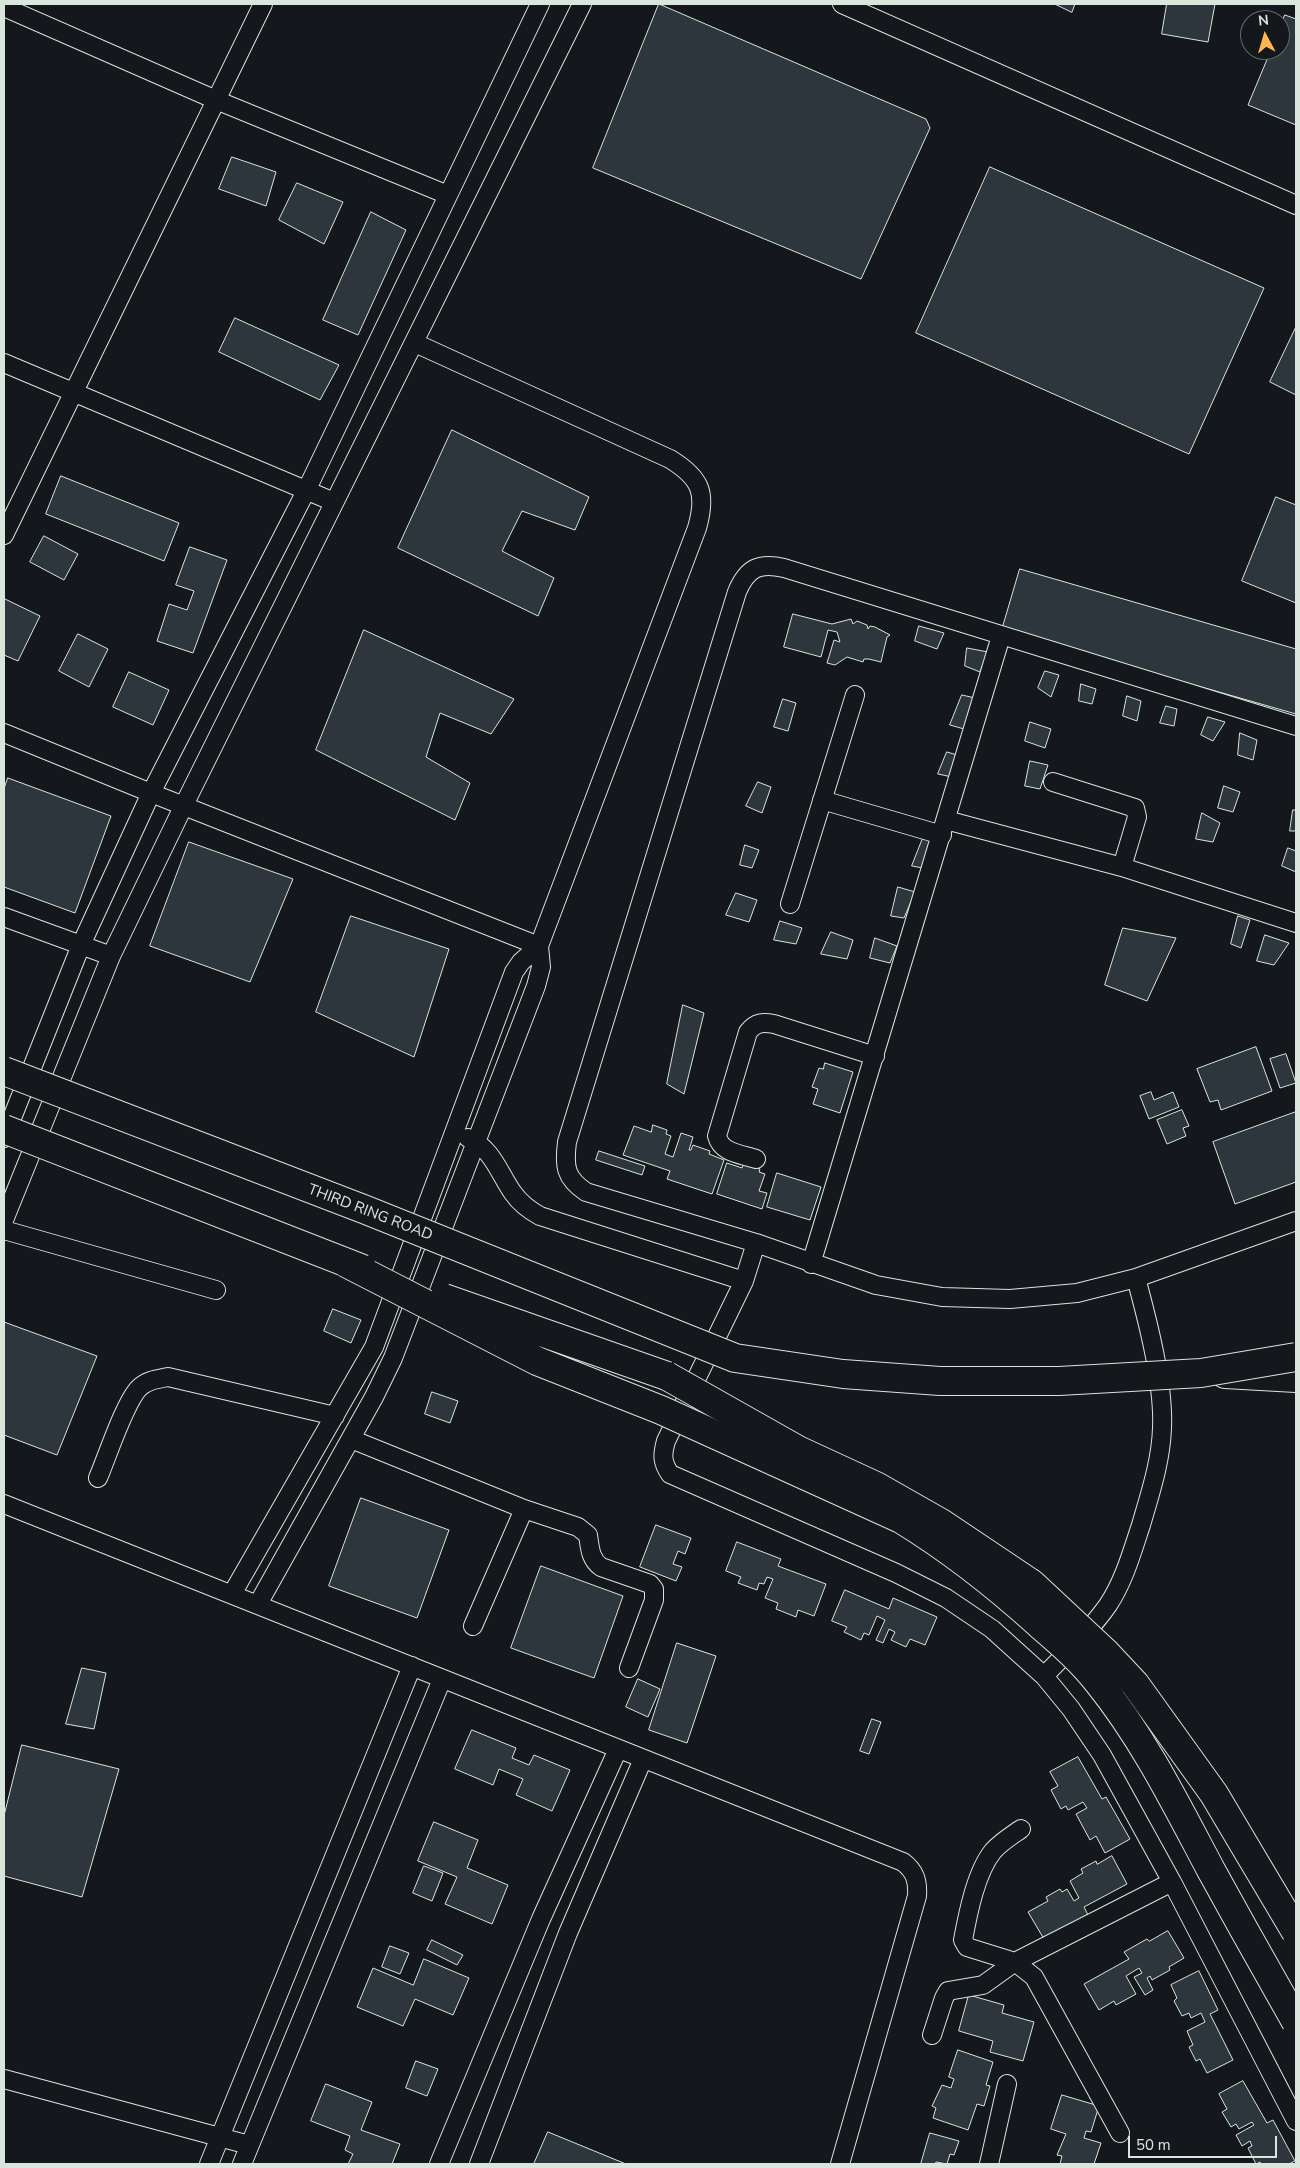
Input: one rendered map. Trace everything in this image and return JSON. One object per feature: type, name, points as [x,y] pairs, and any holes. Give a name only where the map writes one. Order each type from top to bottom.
[{"type":"highway","name":"THIRD RING ROAD","points":[[4,1072],[366,1210],[735,1358],[843,1374],[940,1381],[1059,1381],[1201,1373]]},
{"type":"highway","points":[[4,1129],[346,1263],[667,1376],[798,1450],[892,1495],[942,1523],[1032,1584],[1106,1653],[1135,1684],[1214,1794],[1296,1932]]},
{"type":"highway","points":[[346,1263],[537,1361],[661,1410],[901,1519],[934,1540],[1006,1594],[1071,1652],[1098,1682],[1126,1720],[1177,1805],[1244,1931],[1296,2022]]},
{"type":"highway","points":[[1201,1373],[1296,1357]]},
{"type":"highway","points":[[1201,1373],[1296,1378]]},
{"type":"street","points":[[4,535],[263,4]]},
{"type":"street","points":[[4,1138],[81,945],[151,794],[307,489],[540,4]]},
{"type":"street","points":[[4,1220],[111,956],[184,805],[582,4]]},
{"type":"street","points":[[842,4],[1296,205]]},
{"type":"street","points":[[4,7],[216,100],[448,195]]},
{"type":"street","points":[[258,1604],[351,1439],[393,1358],[536,986],[541,967],[539,946],[703,508],[700,487],[688,470],[670,459],[415,343]]},
{"type":"street","points":[[4,362],[334,502]]},
{"type":"street","points":[[1296,726],[772,565],[760,566],[749,572],[741,581],[737,592],[567,1142],[565,1164],[572,1180],[586,1192],[756,1244],[876,1285],[952,1297],[1010,1299],[1077,1293],[1136,1278],[1296,1221]]},
{"type":"street","points":[[811,1264],[1001,636]]},
{"type":"street","points":[[790,904],[855,695]]},
{"type":"street","points":[[4,733],[151,794],[184,805],[539,946]]},
{"type":"street","points":[[1053,782],[1135,808],[1137,817],[1122,867]]},
{"type":"street","points":[[822,800],[1122,867],[1296,923]]},
{"type":"street","points":[[4,916],[111,956]]},
{"type":"street","points":[[232,1594],[374,1347],[514,972],[525,958],[539,946]]},
{"type":"street","points":[[756,1159],[726,1150],[718,1142],[717,1136],[748,1032],[752,1027],[758,1023],[774,1024],[875,1056]]},
{"type":"street","points":[[454,1132],[477,1142],[493,1159],[514,1195],[526,1207],[540,1216],[744,1281]]},
{"type":"street","points":[[4,1230],[216,1290]]},
{"type":"street","points":[[756,1244],[744,1281],[666,1441],[663,1453],[664,1464],[670,1474],[896,1573],[946,1598],[992,1629],[1044,1676],[1071,1709],[1102,1755],[1172,1882],[1296,2121]]},
{"type":"street","points":[[1044,1676],[1096,1621],[1116,1592],[1128,1562],[1151,1488],[1162,1428],[1161,1396],[1145,1312],[1136,1278]]},
{"type":"street","points":[[98,1478],[130,1400],[140,1388],[153,1380],[168,1377],[335,1416]]},
{"type":"street","points":[[351,1439],[524,1510],[584,1531],[588,1535],[592,1558],[596,1563],[601,1567],[646,1582],[654,1589],[654,1600],[629,1668]]},
{"type":"street","points":[[4,1504],[903,1862],[911,1868],[918,1886],[917,1896],[840,2164]]},
{"type":"street","points":[[473,1626],[524,1510]]},
{"type":"street","points":[[209,2164],[412,1666]]},
{"type":"street","points":[[242,2164],[442,1679]]},
{"type":"street","points":[[440,2164],[541,1919],[618,1749]]},
{"type":"street","points":[[479,2164],[568,1933],[643,1760]]},
{"type":"street","points":[[1021,1829],[1000,1845],[984,1865],[963,1940],[967,1946],[1015,1962],[1029,1971],[1039,1984],[1120,2133]]},
{"type":"street","points":[[932,2035],[948,1991],[982,1985],[1015,1962],[1172,1882]]},
{"type":"street","points":[[4,2079],[250,2145]]},
{"type":"street","points":[[989,2164],[1008,2084]]},
{"type":"building","points":[[659,4],[926,119],[930,128],[861,279],[593,168]]},
{"type":"building","points":[[1055,4],[1075,4],[1072,12]]},
{"type":"building","points":[[1167,4],[1215,4],[1208,42],[1162,34]]},
{"type":"building","points":[[1290,17],[1296,19],[1296,125],[1248,105],[1267,60],[1290,60]]},
{"type":"building","points":[[232,157],[276,172],[266,206],[219,189]]},
{"type":"building","points":[[990,167],[1264,288],[1189,454],[916,333]]},
{"type":"building","points":[[297,183],[343,202],[324,244],[279,220]]},
{"type":"building","points":[[371,212],[406,230],[358,335],[323,320]]},
{"type":"building","points":[[235,318],[339,365],[320,400],[219,352]]},
{"type":"building","points":[[1296,327],[1296,395],[1270,382]]},
{"type":"building","points":[[452,430],[589,497],[575,530],[522,511],[502,551],[554,578],[538,616],[398,548]]},
{"type":"building","points":[[61,476],[179,523],[164,561],[46,514]]},
{"type":"building","points":[[1276,497],[1296,505],[1296,603],[1242,581]]},
{"type":"building","points":[[44,536],[78,554],[64,580],[30,562]]},
{"type":"building","points":[[190,547],[227,560],[193,653],[157,641],[169,604],[187,610],[194,591],[176,585]]},
{"type":"building","points":[[1020,569],[1296,649],[1296,714],[1002,630]]},
{"type":"building","points":[[5,599],[40,616],[18,661],[4,655]]},
{"type":"building","points":[[793,614],[832,624],[851,619],[853,624],[857,621],[867,625],[868,629],[870,626],[875,627],[890,635],[887,637],[881,662],[864,659],[863,662],[847,657],[835,665],[827,663],[834,640],[840,642],[837,632],[828,630],[821,657],[784,647]]},
{"type":"building","points":[[919,626],[944,633],[937,649],[915,641]]},
{"type":"building","points":[[364,630],[514,699],[491,734],[440,713],[426,757],[470,783],[455,820],[316,750]]},
{"type":"building","points":[[78,634],[108,649],[89,687],[59,671]]},
{"type":"building","points":[[967,648],[988,652],[980,672],[965,666]]},
{"type":"building","points":[[1045,671],[1059,675],[1051,697],[1038,688]]},
{"type":"building","points":[[129,672],[169,690],[153,725],[113,707]]},
{"type":"building","points":[[1081,684],[1096,689],[1092,704],[1079,701]]},
{"type":"building","points":[[962,695],[975,698],[964,729],[950,725]]},
{"type":"building","points":[[1127,696],[1141,701],[1137,721],[1123,716]]},
{"type":"building","points":[[783,699],[796,703],[788,731],[774,727]]},
{"type":"building","points":[[1166,706],[1177,709],[1174,726],[1160,723]]},
{"type":"building","points":[[1208,717],[1225,722],[1213,741],[1201,735]]},
{"type":"building","points":[[1030,722],[1051,729],[1045,748],[1025,741]]},
{"type":"building","points":[[1240,733],[1257,740],[1253,760],[1238,755]]},
{"type":"building","points":[[947,752],[957,755],[952,777],[938,774]]},
{"type":"building","points":[[1030,761],[1048,765],[1040,789],[1025,786]]},
{"type":"building","points":[[8,778],[111,816],[75,913],[4,887],[4,789]]},
{"type":"building","points":[[758,782],[771,787],[762,813],[746,806]]},
{"type":"building","points":[[1224,786],[1240,792],[1233,812],[1218,808]]},
{"type":"building","points":[[1293,810],[1296,810],[1296,831],[1290,831]]},
{"type":"building","points":[[1202,813],[1220,823],[1213,842],[1196,839]]},
{"type":"building","points":[[923,838],[932,841],[923,868],[912,866]]},
{"type":"building","points":[[189,842],[293,879],[250,982],[150,946]]},
{"type":"building","points":[[745,845],[759,850],[752,868],[740,865]]},
{"type":"building","points":[[1288,848],[1296,851],[1296,872],[1282,866]]},
{"type":"building","points":[[898,887],[915,892],[904,918],[891,916]]},
{"type":"building","points":[[736,893],[757,900],[749,922],[726,915]]},
{"type":"building","points":[[351,916],[449,949],[414,1057],[316,1012]]},
{"type":"building","points":[[1238,916],[1250,920],[1241,948],[1231,944]]},
{"type":"building","points":[[780,921],[802,928],[796,944],[774,940]]},
{"type":"building","points":[[1123,928],[1176,938],[1147,1001],[1105,985]]},
{"type":"building","points":[[831,932],[853,940],[847,959],[821,954]]},
{"type":"building","points":[[1265,935],[1289,943],[1274,965],[1257,961]]},
{"type":"building","points":[[875,938],[897,946],[890,963],[870,958]]},
{"type":"building","points":[[683,1005],[704,1013],[684,1094],[667,1084]]},
{"type":"building","points":[[1256,1047],[1272,1091],[1221,1110],[1218,1100],[1210,1102],[1197,1069]]},
{"type":"building","points":[[1286,1054],[1296,1083],[1280,1088],[1270,1059]]},
{"type":"building","points":[[825,1063],[853,1072],[840,1113],[813,1104],[818,1089],[812,1087],[819,1068],[823,1069]]},
{"type":"building","points":[[1151,1092],[1154,1100],[1173,1092],[1179,1107],[1149,1119],[1140,1096]]},
{"type":"building","points":[[1182,1110],[1189,1126],[1183,1128],[1186,1136],[1167,1144],[1157,1120]]},
{"type":"building","points":[[1296,1112],[1296,1182],[1235,1204],[1213,1142]]},
{"type":"building","points":[[653,1125],[667,1130],[666,1134],[671,1136],[665,1154],[673,1157],[681,1133],[693,1137],[689,1150],[691,1150],[693,1145],[710,1151],[709,1154],[724,1160],[712,1194],[667,1179],[670,1171],[623,1155],[634,1126],[651,1132]]},
{"type":"building","points":[[599,1151],[645,1166],[642,1175],[596,1160]]},
{"type":"building","points":[[727,1163],[742,1168],[744,1163],[760,1169],[759,1172],[765,1174],[759,1191],[767,1193],[762,1209],[717,1194]]},
{"type":"building","points":[[777,1173],[821,1187],[810,1220],[767,1207]]},
{"type":"building","points":[[333,1309],[361,1320],[351,1343],[324,1331]]},
{"type":"building","points":[[4,1322],[97,1356],[57,1455],[4,1435]]},
{"type":"building","points":[[432,1392],[458,1401],[450,1423],[425,1414]]},
{"type":"building","points":[[361,1498],[449,1530],[417,1618],[329,1586]]},
{"type":"building","points":[[656,1525],[691,1538],[685,1554],[678,1551],[673,1564],[682,1567],[676,1581],[640,1567]]},
{"type":"building","points":[[737,1542],[781,1559],[778,1566],[826,1584],[814,1616],[798,1610],[796,1617],[776,1609],[778,1603],[765,1598],[773,1579],[767,1577],[764,1584],[759,1583],[757,1590],[738,1583],[741,1577],[726,1571]]},
{"type":"building","points":[[541,1566],[623,1596],[594,1678],[511,1648]]},
{"type":"building","points":[[845,1590],[889,1609],[893,1598],[937,1617],[925,1645],[910,1639],[906,1647],[891,1640],[895,1632],[889,1629],[883,1643],[876,1640],[885,1620],[877,1616],[869,1635],[864,1633],[861,1640],[844,1632],[847,1627],[832,1621]]},
{"type":"building","points":[[677,1643],[716,1656],[687,1743],[649,1730]]},
{"type":"building","points":[[82,1668],[106,1673],[94,1729],[66,1724]]},
{"type":"building","points":[[638,1679],[660,1689],[648,1717],[626,1707]]},
{"type":"building","points":[[872,1719],[881,1722],[869,1754],[860,1751]]},
{"type":"building","points":[[472,1730],[516,1748],[512,1758],[529,1765],[534,1755],[570,1770],[552,1811],[516,1795],[523,1779],[499,1769],[493,1785],[455,1769]]},
{"type":"building","points":[[22,1745],[119,1769],[82,1897],[4,1876],[4,1816]]},
{"type":"building","points":[[1078,1757],[1102,1799],[1106,1797],[1130,1839],[1105,1853],[1096,1836],[1090,1840],[1076,1814],[1087,1808],[1083,1802],[1068,1810],[1066,1806],[1061,1809],[1051,1790],[1058,1786],[1050,1772]]},
{"type":"building","points":[[434,1822],[478,1840],[467,1868],[508,1885],[492,1924],[445,1904],[457,1877],[418,1861]]},
{"type":"building","points":[[1112,1856],[1127,1884],[1084,1907],[1088,1915],[1044,1939],[1028,1912],[1048,1901],[1046,1897],[1060,1889],[1062,1892],[1067,1889],[1074,1901],[1079,1898],[1070,1881],[1083,1873],[1081,1869],[1096,1861],[1097,1864]]},
{"type":"building","points":[[424,1866],[443,1873],[432,1901],[413,1893]]},
{"type":"building","points":[[1168,1931],[1184,1958],[1169,1967],[1170,1970],[1152,1980],[1150,1976],[1147,1978],[1153,1990],[1145,1995],[1134,1977],[1142,1973],[1139,1968],[1126,1976],[1136,1994],[1116,2005],[1114,2001],[1099,2010],[1084,1984],[1129,1959],[1124,1952],[1147,1939],[1149,1941]]},
{"type":"building","points":[[432,1940],[463,1955],[457,1965],[427,1950]]},
{"type":"building","points":[[390,1946],[409,1953],[400,1974],[382,1967]]},
{"type":"building","points":[[424,1959],[469,1978],[453,2015],[415,1999],[403,2026],[357,2007],[373,1968],[413,1985]]},
{"type":"building","points":[[1199,1971],[1218,2010],[1210,2014],[1233,2060],[1207,2073],[1200,2059],[1196,2061],[1189,2047],[1193,2045],[1187,2031],[1205,2022],[1201,2013],[1191,2018],[1189,2013],[1182,2016],[1174,2001],[1177,1998],[1171,1985]]},
{"type":"building","points":[[969,1995],[1004,2005],[1002,2013],[1034,2022],[1023,2061],[990,2052],[993,2041],[959,2031]]},
{"type":"building","points":[[958,2050],[993,2062],[986,2085],[990,2086],[984,2106],[977,2104],[968,2130],[933,2118],[936,2108],[932,2106],[942,2085],[951,2088],[954,2079],[949,2077]]},
{"type":"building","points":[[416,2061],[438,2069],[427,2096],[406,2088]]},
{"type":"building","points":[[1243,2081],[1267,2123],[1273,2120],[1295,2161],[1289,2164],[1261,2164],[1260,2162],[1256,2164],[1248,2148],[1252,2146],[1250,2141],[1242,2146],[1236,2135],[1254,2125],[1252,2122],[1239,2129],[1236,2124],[1231,2127],[1222,2112],[1227,2109],[1219,2094]]},
{"type":"building","points":[[326,2084],[372,2102],[361,2130],[400,2144],[392,2164],[348,2164],[353,2154],[345,2150],[350,2136],[311,2121]]},
{"type":"building","points":[[1062,2095],[1099,2106],[1091,2132],[1086,2131],[1084,2138],[1101,2143],[1094,2164],[1060,2164],[1062,2156],[1057,2155],[1066,2134],[1051,2129]]},
{"type":"building","points":[[548,2132],[626,2164],[534,2164]]},
{"type":"building","points":[[930,2133],[959,2141],[954,2155],[950,2154],[947,2164],[936,2162],[935,2164],[921,2164]]}]
